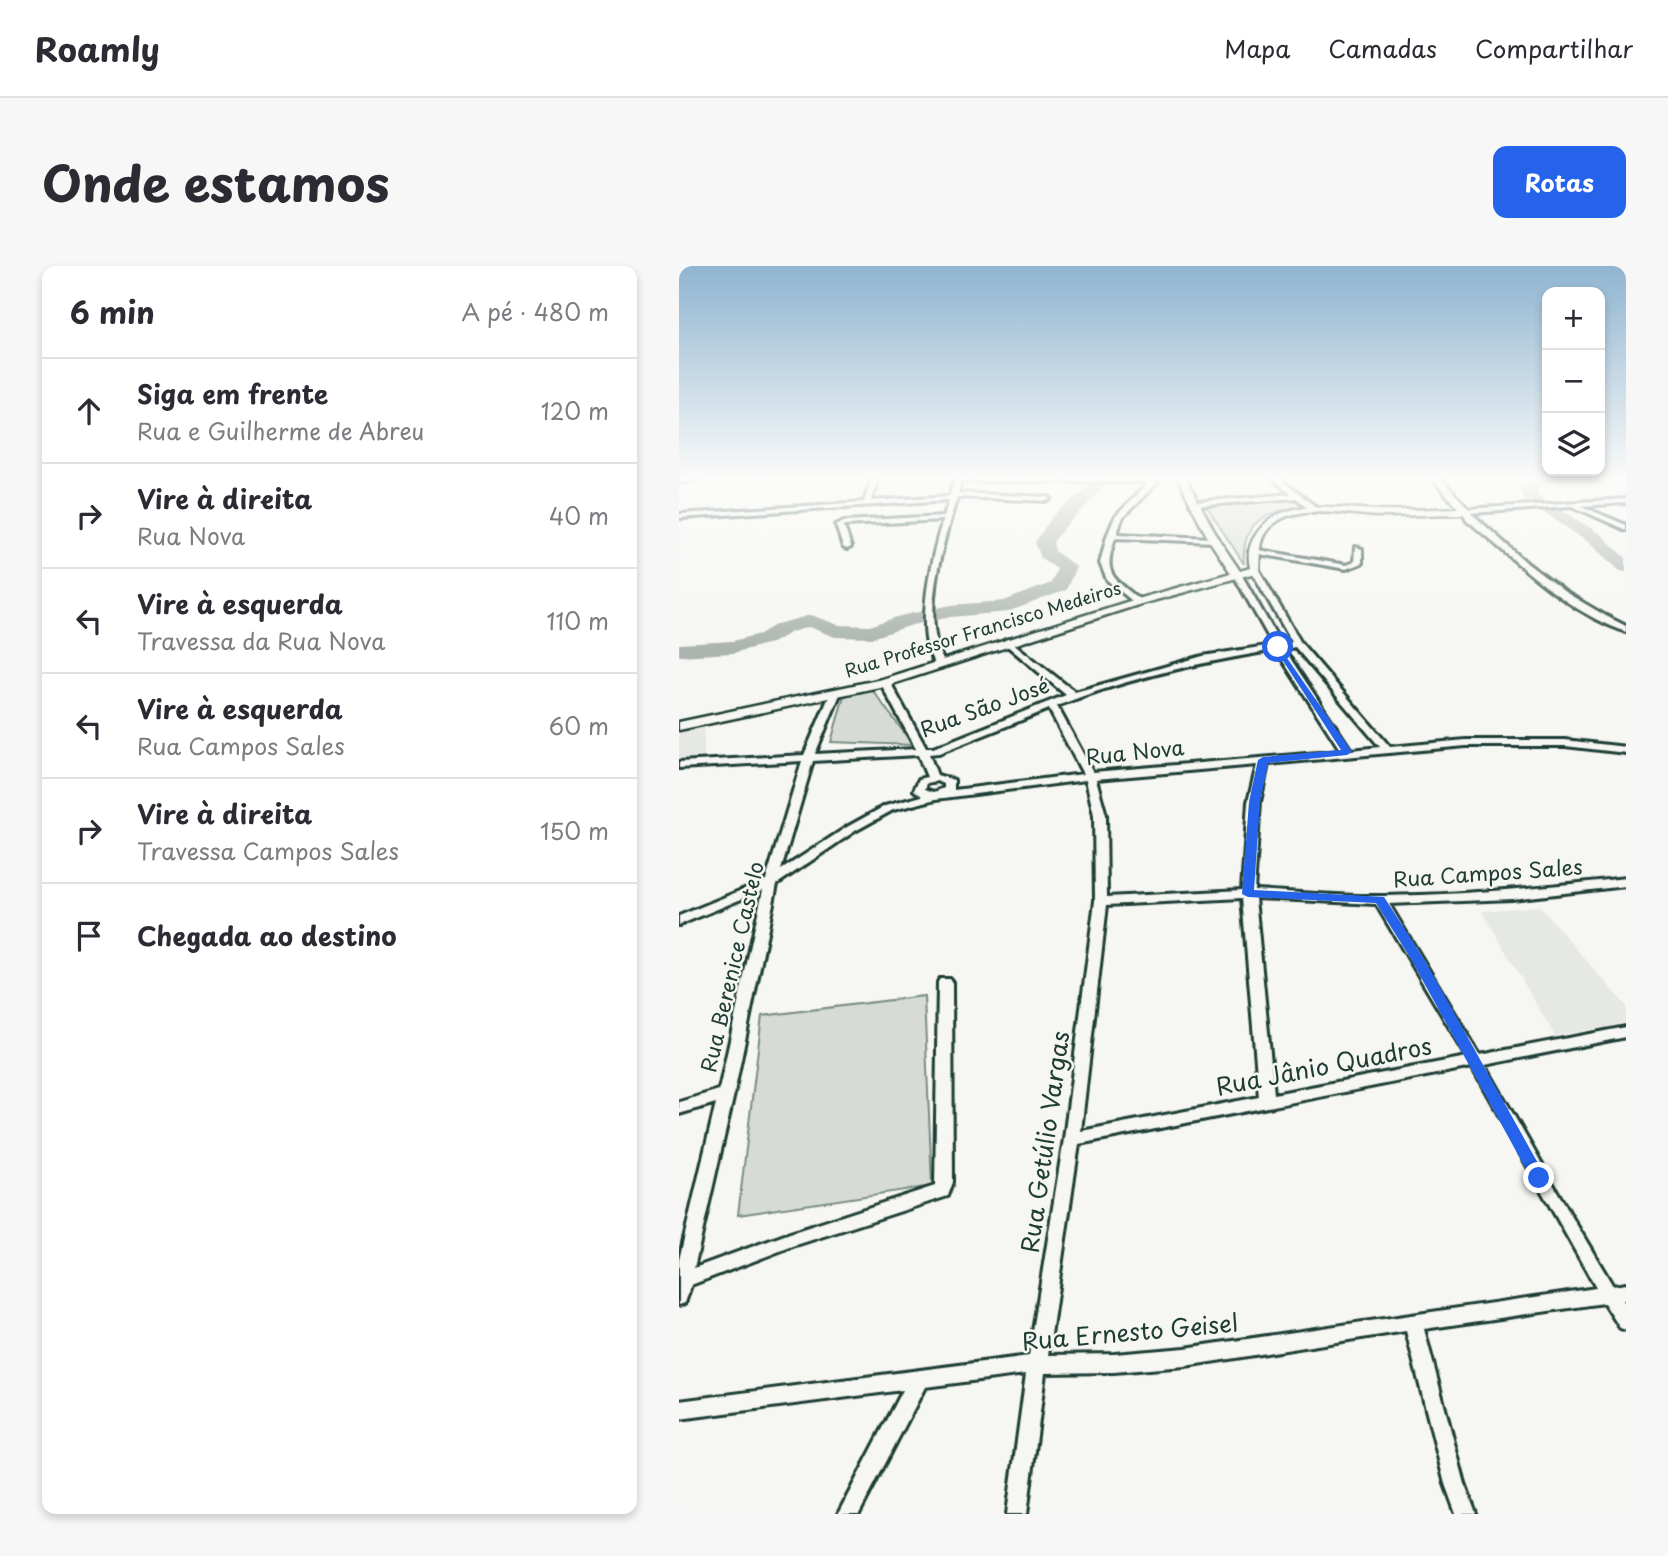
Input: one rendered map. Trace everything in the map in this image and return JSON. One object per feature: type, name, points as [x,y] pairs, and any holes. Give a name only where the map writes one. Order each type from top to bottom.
[{"type":"street","points":[[843,535],[847,547]]},
{"type":"street","points":[[940,535],[932,567],[929,610],[932,649],[941,665]]},
{"type":"street","points":[[1211,535],[1237,574],[1278,647],[1347,752]]},
{"type":"street","points":[[1259,535],[1253,551],[1255,570],[1297,644],[1387,749]]},
{"type":"street","points":[[1490,535],[1557,593],[1581,608],[1626,629]]},
{"type":"street","points":[[1137,602],[1118,587],[1106,570],[1105,556],[1111,537],[1214,540]]},
{"type":"street","points":[[1253,551],[1346,567],[1358,563],[1358,549]]},
{"type":"street","name":"Rua Professor Francisco Medeiros","points":[[679,726],[885,682],[1137,602],[1255,570]]},
{"type":"street","points":[[1007,642],[1073,696]]},
{"type":"street","name":"Rua São José","points":[[679,765],[809,756],[922,753],[953,744],[1073,696],[1177,665],[1297,644]]},
{"type":"street","points":[[885,682],[933,778]]},
{"type":"street","name":"Rua Berenice Castelo","points":[[679,1297],[771,882],[809,756],[837,692]]},
{"type":"street","name":"Rua Getúlio Vargas","points":[[1017,1514],[1072,1139],[1101,901],[1100,815],[1090,776],[1052,705]]},
{"type":"street","name":"Rua Nova","points":[[679,921],[771,882],[851,829],[889,808],[936,796],[1090,776],[1387,749],[1521,742],[1586,744],[1626,750]]},
{"type":"street","points":[[1263,760],[1254,802],[1248,894],[1267,1102]]},
{"type":"street","points":[[889,808],[920,784],[933,778],[950,782],[967,792]]},
{"type":"street","points":[[920,784],[921,792],[936,796],[949,790],[950,782]]},
{"type":"street","name":"Rua Campos Sales","points":[[1101,901],[1248,894],[1380,900],[1512,895],[1626,882]]},
{"type":"street","points":[[1380,900],[1417,959],[1545,1189],[1618,1294],[1626,1322]]},
{"type":"street","points":[[682,1280],[790,1240],[942,1191],[945,1182],[946,982]]},
{"type":"street","name":"Rua Jânio Quadros","points":[[1072,1139],[1626,1031]]},
{"type":"street","points":[[679,1108],[726,1094]]},
{"type":"street","name":"Rua Ernesto Geisel","points":[[679,1410],[1037,1364],[1114,1363],[1185,1357],[1618,1294]]},
{"type":"street","points":[[1413,1323],[1455,1484],[1466,1514]]},
{"type":"street","points":[[848,1514],[919,1379]]},
{"type":"shaded area","points":[[1225,535],[1248,535],[1244,564]]},
{"type":"shaded area","points":[[871,688],[913,745],[831,742],[845,692]]},
{"type":"shaded area","points":[[704,725],[704,759],[679,761],[679,731]]},
{"type":"shaded area","points":[[1539,906],[1626,1006],[1626,1023],[1555,1036],[1482,911]]},
{"type":"shaded area","points":[[924,996],[932,1186],[738,1215],[762,1016]]},
{"type":"waterway","points":[[679,650],[733,647],[767,638],[784,628],[811,621],[835,631],[872,632],[907,620],[951,611],[1007,606],[1059,586],[1067,567],[1047,554],[1044,542],[1049,535]]},
{"type":"waterway","points":[[1590,535],[1626,567]]},
{"type":"route","points":[[1278,647],[1347,752],[1263,760],[1254,802],[1248,894],[1380,900],[1417,959],[1539,1178]]}]
